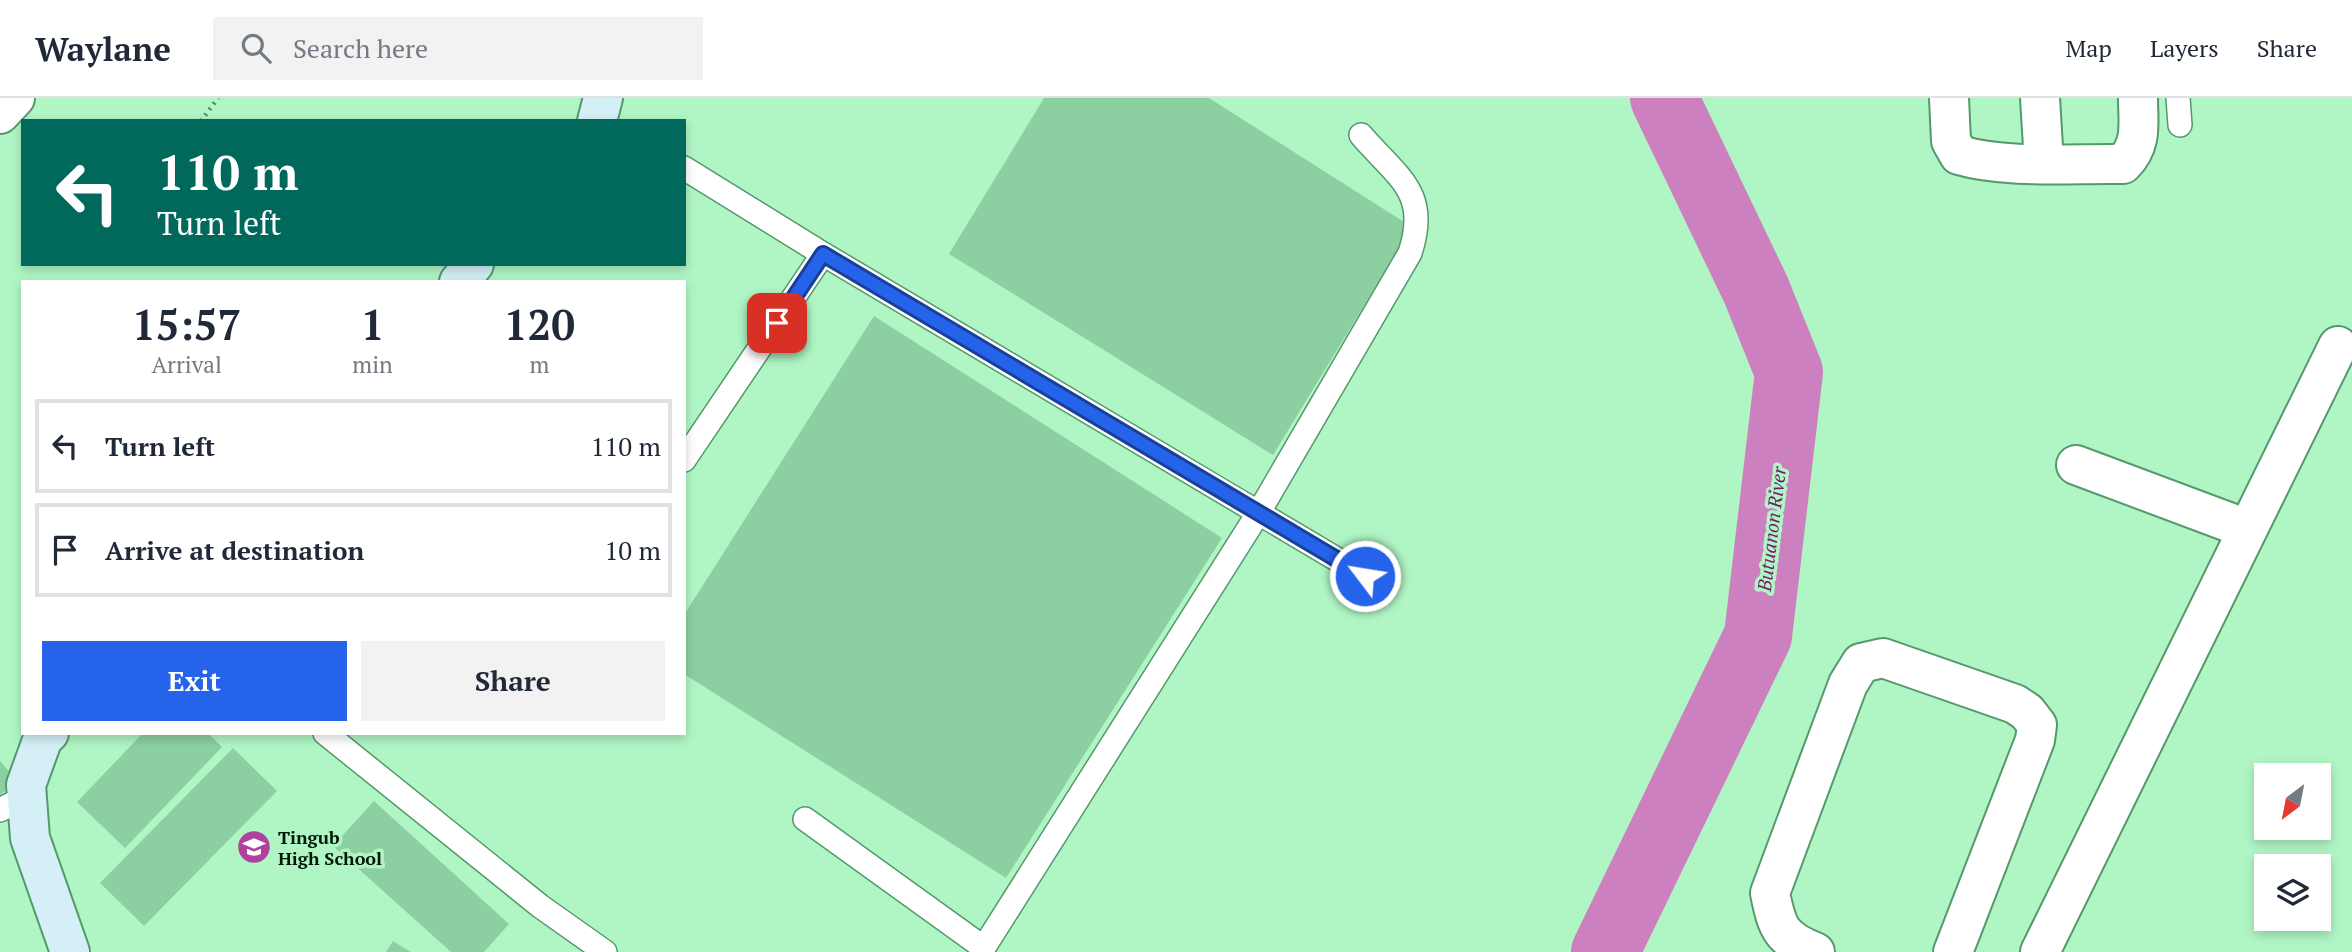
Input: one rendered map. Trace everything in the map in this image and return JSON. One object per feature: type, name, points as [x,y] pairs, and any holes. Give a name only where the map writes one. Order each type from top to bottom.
[{"type":"street","points":[[0,114],[15,98]]},
{"type":"street","points":[[1949,98],[1951,141],[1959,155],[1972,159],[2044,163],[2123,163],[2134,152],[2139,139],[2138,98]]},
{"type":"street","points":[[2040,98],[2044,163]]},
{"type":"street","points":[[461,280],[472,266]]},
{"type":"street","points":[[2040,952],[2338,346]]},
{"type":"street","points":[[2076,466],[2247,529]]},
{"type":"street","points":[[1815,952],[1793,943],[1776,924],[1770,893],[1848,684],[1861,663],[1883,658],[2015,704],[2027,712],[2037,725],[2035,740],[1952,952]]},
{"type":"street","points":[[47,735],[43,738],[26,785],[13,803],[30,838],[70,952]]},
{"type":"lane","points":[[2178,98],[2180,125]]},
{"type":"lane","points":[[805,819],[982,950],[1259,512],[1410,253],[1418,229],[1413,195],[1361,135]]},
{"type":"lane","points":[[686,170],[1365,576]]},
{"type":"lane","points":[[686,457],[823,254]]},
{"type":"lane","points":[[327,735],[540,906],[605,952]]},
{"type":"path","points":[[202,119],[218,98]]},
{"type":"building","points":[[1044,98],[1209,98],[1412,227],[1273,455],[949,254]]},
{"type":"building","points":[[874,316],[1222,538],[1006,878],[686,675],[686,612]]},
{"type":"building","points":[[141,735],[210,735],[222,747],[125,848],[77,802]]},
{"type":"building","points":[[233,748],[277,791],[144,926],[100,883]]},
{"type":"building","points":[[0,761],[17,781],[0,795]]},
{"type":"building","points":[[374,801],[509,924],[484,952],[451,952],[333,846]]},
{"type":"building","points":[[393,941],[411,952],[386,952]]},
{"type":"waterway","name":"Butuanon River","points":[[1605,952],[1758,636],[1789,372],[1756,290],[1664,98]]},
{"type":"place","name":"Tingub High School","points":[[254,847]]},
{"type":"route","points":[[777,323],[823,254],[1365,576]]}]
